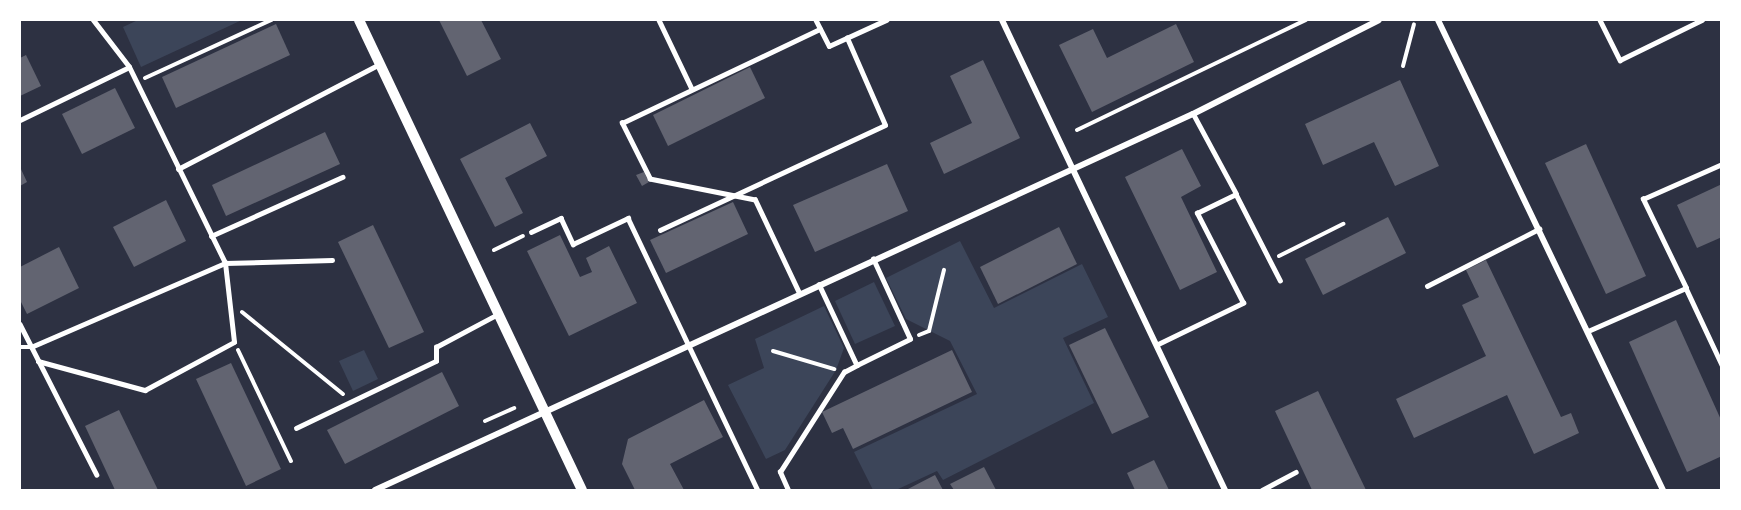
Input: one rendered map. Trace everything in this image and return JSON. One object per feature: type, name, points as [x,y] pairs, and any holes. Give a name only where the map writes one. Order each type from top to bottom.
[{"type":"street","points":[[359,20],[582,490]]},
{"type":"street","points":[[1003,20],[1225,490]]},
{"type":"street","points":[[375,490],[543,409],[1193,114],[1379,20]]},
{"type":"street","points":[[1438,20],[1663,490]]},
{"type":"lane","points":[[39,361],[145,390],[234,342],[234,306],[225,263],[129,67],[93,20]]},
{"type":"lane","points":[[659,20],[692,89]]},
{"type":"lane","points":[[816,20],[829,46],[886,20]]},
{"type":"lane","points":[[1600,20],[1620,60],[1702,20]]},
{"type":"lane","points":[[755,200],[650,179],[622,123],[820,29]]},
{"type":"lane","points":[[660,230],[885,125],[848,38]]},
{"type":"lane","points":[[178,169],[380,64]]},
{"type":"lane","points":[[20,120],[129,67]]},
{"type":"lane","points":[[1193,114],[1280,280]]},
{"type":"lane","points":[[1722,164],[1643,199],[1722,365]]},
{"type":"lane","points":[[212,236],[342,177]]},
{"type":"lane","points":[[754,187],[755,200],[799,293]]},
{"type":"lane","points":[[1156,345],[1243,303],[1197,213],[1236,194]]},
{"type":"lane","points":[[531,232],[561,218],[573,244],[628,218],[758,490]]},
{"type":"lane","points":[[1427,286],[1539,229]]},
{"type":"lane","points":[[788,490],[780,472],[844,372],[910,339],[873,259]]},
{"type":"lane","points":[[20,346],[31,347],[225,263],[332,260]]},
{"type":"lane","points":[[819,284],[857,365]]},
{"type":"lane","points":[[1588,331],[1686,288]]},
{"type":"lane","points":[[296,428],[436,361],[436,347],[498,314]]},
{"type":"lane","points":[[20,324],[97,476]]},
{"type":"lane","points":[[1262,490],[1296,472]]},
{"type":"path","points":[[136,82],[270,20]]},
{"type":"path","points":[[1077,130],[1306,20]]},
{"type":"path","points":[[1403,66],[1414,24]]},
{"type":"path","points":[[1270,260],[1343,224]]},
{"type":"path","points":[[494,250],[531,232]]},
{"type":"path","points":[[910,339],[929,331],[945,270]]},
{"type":"path","points":[[234,306],[352,401]]},
{"type":"path","points":[[234,342],[291,461]]},
{"type":"path","points":[[773,351],[844,372]]},
{"type":"path","points":[[485,421],[514,408]]},
{"type":"shaded area","points":[[138,20],[242,20],[141,67],[123,27]]},
{"type":"shaded area","points":[[960,241],[994,308],[1082,264],[1108,317],[1063,338],[1094,403],[943,480],[937,471],[896,490],[873,490],[854,452],[977,394],[950,341],[906,319],[886,278]]},
{"type":"shaded area","points":[[874,282],[895,326],[855,344],[835,301]]},
{"type":"shaded area","points":[[824,306],[844,348],[836,370],[785,450],[766,459],[728,385],[764,368],[755,339]]},
{"type":"shaded area","points":[[364,350],[378,379],[353,391],[339,361]]},
{"type":"building","points":[[439,20],[481,20],[501,59],[467,76]]},
{"type":"building","points":[[276,24],[290,55],[176,108],[162,77]]},
{"type":"building","points":[[1176,24],[1194,62],[1092,112],[1059,45],[1093,29],[1107,58]]},
{"type":"building","points":[[26,55],[41,86],[20,96],[20,58]]},
{"type":"building","points":[[983,60],[1020,138],[944,174],[930,143],[972,123],[950,76]]},
{"type":"building","points":[[750,67],[765,98],[668,146],[653,115]]},
{"type":"building","points":[[1400,80],[1439,166],[1395,186],[1374,142],[1323,165],[1305,124]]},
{"type":"building","points":[[115,88],[135,128],[82,154],[62,114]]},
{"type":"building","points":[[530,123],[547,156],[505,178],[523,213],[495,227],[460,159]]},
{"type":"building","points":[[325,132],[340,164],[226,216],[212,185]]},
{"type":"building","points":[[1586,144],[1646,276],[1606,294],[1545,163]]},
{"type":"building","points":[[1182,149],[1201,186],[1181,197],[1217,272],[1180,290],[1125,177]]},
{"type":"building","points":[[887,164],[908,211],[815,252],[793,205]]},
{"type":"building","points":[[20,167],[27,182],[20,186]]},
{"type":"building","points":[[644,172],[649,182],[642,186],[636,175]]},
{"type":"building","points":[[1722,184],[1722,237],[1697,248],[1677,205]]},
{"type":"building","points":[[166,200],[186,241],[134,267],[113,227]]},
{"type":"building","points":[[733,202],[748,234],[666,273],[650,240]]},
{"type":"building","points":[[1388,217],[1406,253],[1323,295],[1305,259]]},
{"type":"building","points":[[373,225],[424,332],[389,348],[338,242]]},
{"type":"building","points":[[1059,227],[1077,264],[998,304],[980,267]]},
{"type":"building","points":[[560,235],[580,277],[592,272],[586,258],[609,246],[637,303],[569,336],[527,251]]},
{"type":"building","points":[[59,247],[79,288],[27,314],[20,300],[20,267]]},
{"type":"building","points":[[1486,260],[1561,417],[1571,413],[1579,433],[1534,454],[1507,395],[1414,438],[1396,399],[1486,356],[1462,305],[1479,297],[1466,270]]},
{"type":"building","points":[[1676,320],[1722,422],[1722,456],[1687,472],[1629,342]]},
{"type":"building","points":[[1105,328],[1149,417],[1112,434],[1069,345]]},
{"type":"building","points":[[952,350],[972,392],[853,449],[843,428],[832,433],[822,412]]},
{"type":"building","points":[[231,363],[281,469],[246,486],[196,379]]},
{"type":"building","points":[[442,372],[459,406],[345,464],[327,430]]},
{"type":"building","points":[[1318,391],[1366,490],[1312,490],[1275,411]]},
{"type":"building","points":[[704,400],[723,437],[670,464],[684,490],[635,490],[622,464],[628,439]]},
{"type":"building","points":[[119,410],[158,490],[115,490],[85,426]]},
{"type":"building","points":[[1154,460],[1169,490],[1135,490],[1127,473]]},
{"type":"building","points":[[984,467],[996,490],[954,490],[950,484]]},
{"type":"building","points":[[935,475],[943,490],[906,490]]}]
